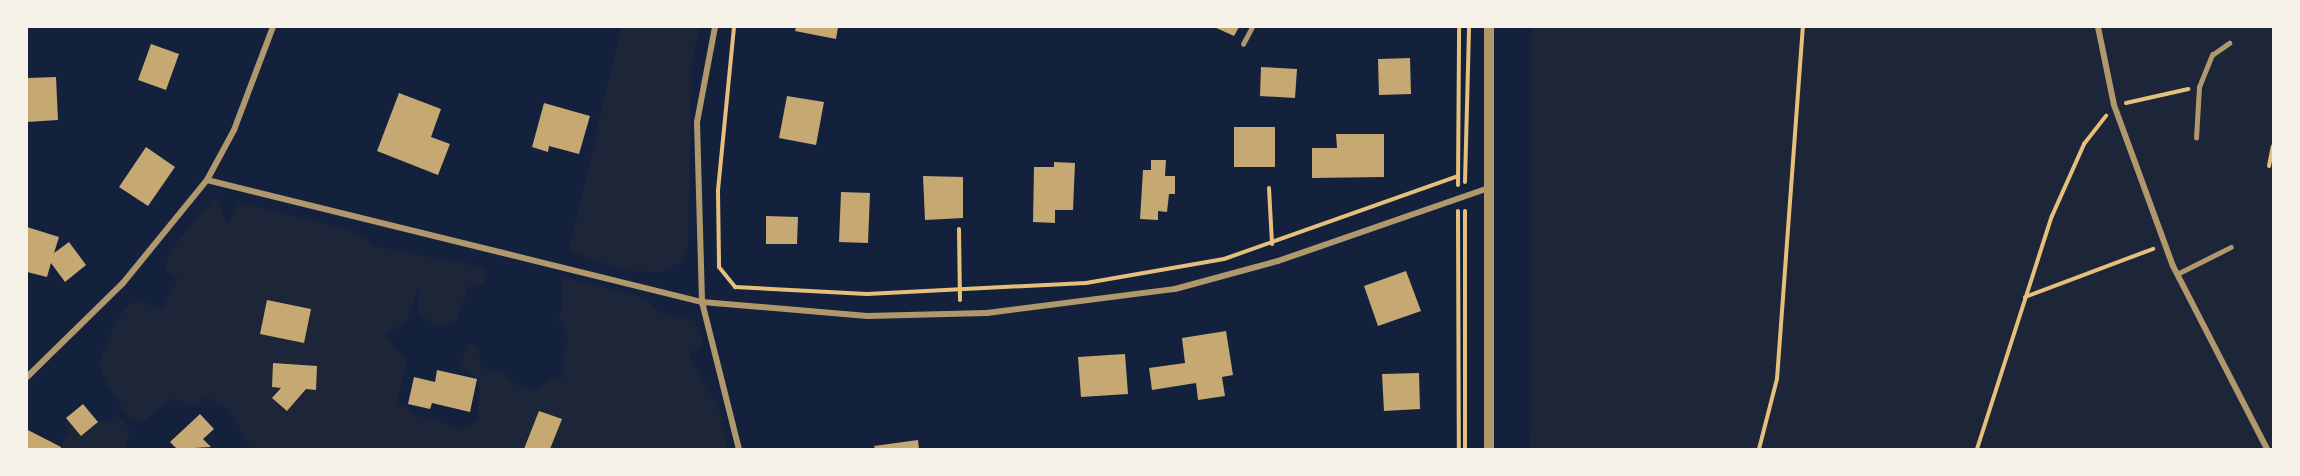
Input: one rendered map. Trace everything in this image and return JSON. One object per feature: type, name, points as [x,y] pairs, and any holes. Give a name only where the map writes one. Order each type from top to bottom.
[{"type":"street","points":[[27,377],[123,283],[207,180],[234,130],[273,27]]},
{"type":"street","points":[[715,27],[697,122],[702,302],[739,449]]},
{"type":"street","points":[[1489,27],[1489,449]]},
{"type":"street","points":[[2098,27],[2114,105],[2165,245],[2177,274],[2267,449]]},
{"type":"street","points":[[207,180],[702,302],[867,316],[977,313],[1175,289],[1278,261],[1489,188]]},
{"type":"lane","points":[[1243,44],[1252,27]]},
{"type":"lane","points":[[2196,138],[2199,87],[2212,55],[2229,43]]},
{"type":"lane","points":[[2177,274],[2231,247]]},
{"type":"path","points":[[734,27],[718,191],[719,267],[735,287],[867,294],[1086,283],[1224,259],[1458,176]]},
{"type":"path","points":[[1458,27],[1458,176],[1461,198],[1465,449]]},
{"type":"path","points":[[1459,449],[1461,198],[1469,27]]},
{"type":"path","points":[[1759,449],[1777,379],[1803,27]]},
{"type":"path","points":[[1977,449],[2052,216],[2084,144],[2114,105],[2199,87]]},
{"type":"path","points":[[2269,166],[2273,146]]},
{"type":"path","points":[[1269,188],[1270,239]]},
{"type":"path","points":[[959,229],[960,289]]},
{"type":"path","points":[[2025,297],[2165,245]]},
{"type":"shaded area","points":[[621,27],[699,27],[692,61],[688,250],[680,263],[662,272],[626,271],[569,251]]},
{"type":"shaded area","points":[[1532,27],[2273,27],[2273,449],[1531,449]]},
{"type":"shaded area","points":[[215,196],[228,225],[239,203],[352,230],[374,246],[487,268],[483,284],[467,288],[457,320],[440,327],[419,315],[419,286],[407,320],[385,336],[407,362],[397,402],[417,416],[434,419],[458,430],[478,421],[479,379],[459,365],[469,344],[479,347],[480,364],[487,371],[501,370],[513,383],[533,391],[557,376],[564,379],[564,347],[569,340],[559,319],[563,297],[560,276],[645,298],[661,313],[695,321],[704,344],[689,355],[721,413],[727,449],[251,449],[229,409],[206,397],[196,408],[173,398],[143,422],[130,419],[106,383],[99,362],[116,321],[129,305],[139,300],[161,310],[178,279],[164,269],[172,249]]},
{"type":"shaded area","points":[[116,414],[129,429],[126,449],[62,449],[63,440],[69,434],[65,423],[108,422]]},
{"type":"building","points":[[796,27],[838,27],[836,39],[795,31]]},
{"type":"building","points":[[1214,27],[1239,27],[1234,36]]},
{"type":"building","points":[[151,44],[179,54],[166,90],[138,80]]},
{"type":"building","points":[[1410,58],[1411,94],[1379,95],[1378,59]]},
{"type":"building","points":[[1261,67],[1297,69],[1295,98],[1260,96]]},
{"type":"building","points":[[56,77],[58,120],[27,122],[27,78]]},
{"type":"building","points":[[399,93],[441,109],[431,137],[450,144],[438,175],[377,151]]},
{"type":"building","points":[[787,96],[824,102],[816,145],[779,138]]},
{"type":"building","points":[[544,103],[590,116],[579,154],[549,146],[548,152],[532,147]]},
{"type":"building","points":[[1234,127],[1275,127],[1275,167],[1234,167]]},
{"type":"building","points":[[1336,134],[1384,134],[1384,177],[1312,178],[1312,148],[1337,148]]},
{"type":"building","points":[[146,147],[175,167],[148,206],[119,187]]},
{"type":"building","points":[[1151,160],[1166,160],[1165,176],[1175,176],[1175,194],[1169,194],[1167,212],[1158,211],[1158,220],[1140,219],[1143,170],[1151,170]]},
{"type":"building","points":[[1054,162],[1075,163],[1073,210],[1055,210],[1055,223],[1033,222],[1034,167],[1054,167]]},
{"type":"building","points":[[923,176],[963,177],[963,218],[925,220]]},
{"type":"building","points":[[841,192],[870,193],[868,243],[839,242]]},
{"type":"building","points":[[766,216],[798,217],[797,244],[766,244]]},
{"type":"building","points":[[27,227],[59,237],[54,253],[69,242],[86,265],[65,282],[51,263],[47,277],[27,272]]},
{"type":"building","points":[[1406,271],[1421,311],[1378,326],[1364,286]]},
{"type":"building","points":[[267,300],[311,309],[304,343],[260,334]]},
{"type":"building","points":[[1226,331],[1233,375],[1222,377],[1225,396],[1198,400],[1196,383],[1152,390],[1149,368],[1185,363],[1182,338]]},
{"type":"building","points":[[1125,354],[1128,394],[1081,397],[1078,357]]},
{"type":"building","points":[[273,363],[317,366],[316,390],[306,389],[287,411],[272,398],[281,388],[272,387]]},
{"type":"building","points":[[437,370],[477,379],[470,412],[432,403],[430,409],[408,404],[414,377],[435,382]]},
{"type":"building","points":[[1419,373],[1420,409],[1384,411],[1382,374]]},
{"type":"building","points":[[83,404],[98,422],[81,436],[66,418]]},
{"type":"building","points":[[539,411],[562,419],[550,449],[524,449]]},
{"type":"building","points":[[200,414],[214,429],[203,439],[211,447],[177,449],[170,442]]},
{"type":"building","points":[[28,430],[61,447],[61,449],[27,449]]},
{"type":"building","points":[[918,440],[919,449],[875,449],[874,446]]}]
